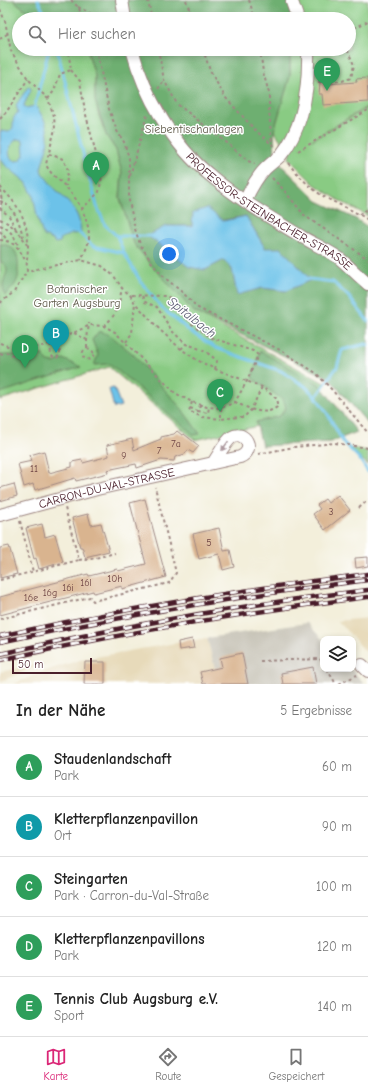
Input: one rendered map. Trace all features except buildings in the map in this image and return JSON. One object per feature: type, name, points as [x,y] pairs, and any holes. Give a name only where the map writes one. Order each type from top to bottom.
[{"type":"street","points":[[122,0],[124,12]]},
{"type":"street","points":[[292,2],[296,12]]},
{"type":"street","name":"PROFESSOR-STEINBACHER-STRASSE","points":[[134,56],[137,69],[151,99],[168,127],[187,153],[210,176],[245,201],[339,258],[368,284]]},
{"type":"street","points":[[245,201],[256,180],[277,158],[296,131],[306,94],[308,56]]},
{"type":"street","points":[[213,463],[230,438],[237,435],[244,437],[248,443],[248,450],[240,457]]},
{"type":"street","name":"CARRON-DU-VAL-STRASSE","points":[[0,515],[153,476],[240,457]]},
{"type":"path","points":[[70,0],[78,7],[88,12]]},
{"type":"path","points":[[148,0],[151,12]]},
{"type":"path","points":[[186,0],[190,12]]},
{"type":"path","points":[[249,0],[253,12]]},
{"type":"path","points":[[78,7],[80,12]]},
{"type":"path","points":[[0,10],[5,21],[10,51],[12,54]]},
{"type":"path","points":[[356,27],[368,21]]},
{"type":"path","points":[[0,39],[7,34]]},
{"type":"path","points":[[13,56],[28,79],[45,94],[54,116],[55,129],[46,164],[48,169],[66,186],[82,209],[87,222],[89,238],[88,246],[81,260]]},
{"type":"path","points":[[69,56],[71,70],[80,81],[85,111],[102,177],[99,192],[82,209]]},
{"type":"path","points":[[98,56],[109,109],[117,130],[124,142],[129,158],[129,201],[135,229],[140,244],[154,266],[198,308],[282,351],[316,373],[368,433]]},
{"type":"path","points":[[159,56],[164,80],[177,104],[248,161],[264,170],[283,189],[305,216],[368,259]]},
{"type":"path","points":[[205,56],[210,71],[225,97],[256,131],[272,144],[277,158]]},
{"type":"path","points":[[261,56],[263,72],[269,94],[272,144],[277,158],[322,195],[360,214],[368,220]]},
{"type":"path","points":[[307,83],[342,81],[351,78],[354,64],[350,56]]},
{"type":"path","points":[[48,99],[54,91],[60,74],[71,70]]},
{"type":"path","points":[[0,120],[28,79]]},
{"type":"path","points":[[129,179],[151,99],[164,80]]},
{"type":"path","points":[[296,152],[368,110]]},
{"type":"path","points":[[49,154],[63,159],[68,170],[66,186]]},
{"type":"path","points":[[0,187],[12,198],[21,213],[27,230],[28,247],[26,261],[27,271],[14,292],[0,303]]},
{"type":"path","points":[[0,190],[0,208],[9,216],[16,229]]},
{"type":"path","points":[[1,201],[10,208],[18,221],[28,247]]},
{"type":"path","points":[[360,214],[368,209]]},
{"type":"path","points":[[0,218],[11,224],[23,237]]},
{"type":"path","points":[[0,225],[10,232],[15,238],[26,261]]},
{"type":"path","points":[[0,231],[8,241],[19,248]]},
{"type":"path","points":[[0,240],[8,241]]},
{"type":"path","points":[[27,271],[81,260],[102,266],[114,276],[122,288],[130,295],[135,304],[181,349],[197,360],[215,369],[262,387],[277,399],[278,403],[274,410],[264,411],[252,410],[235,402]]},
{"type":"path","points":[[104,326],[114,317],[122,288]]},
{"type":"path","points":[[0,354],[50,344],[90,324],[104,326],[115,332],[175,393],[192,402],[209,408],[221,408],[235,402],[247,381],[258,355],[253,351],[212,338],[192,324],[172,298],[166,296],[130,295]]},
{"type":"path","points":[[141,296],[145,302],[157,307],[172,331],[186,344],[211,354],[217,361],[215,369]]},
{"type":"path","points":[[126,343],[132,333],[135,304]]},
{"type":"path","points":[[87,348],[92,350],[93,354],[91,358],[88,359],[83,357],[82,353],[87,348],[90,324]]},
{"type":"path","points":[[74,332],[87,340]]},
{"type":"path","points":[[0,342],[21,351]]},
{"type":"path","points":[[50,344],[60,350],[60,354],[57,358],[54,358],[51,355],[50,344]]},
{"type":"path","points":[[181,349],[186,344]]},
{"type":"path","points":[[11,356],[21,351]]},
{"type":"path","points":[[192,402],[188,411],[202,417],[221,419],[232,418],[235,416],[244,417],[252,410],[262,387]]},
{"type":"path","points":[[198,411],[200,405]]},
{"type":"path","points":[[190,408],[208,413],[209,408]]},
{"type":"path","points":[[221,408],[221,419]]},
{"type":"path","points":[[240,457],[294,447],[335,443],[350,444],[368,448]]},
{"type":"path","points":[[0,619],[90,597],[93,601],[169,584],[176,573],[153,476]]},
{"type":"path","points":[[63,499],[78,560]]},
{"type":"path","points":[[359,508],[368,500]]},
{"type":"path","points":[[17,511],[33,572]]},
{"type":"path","points":[[0,580],[78,560],[87,560],[114,553]]},
{"type":"path","points":[[260,660],[320,659]]},
{"type":"path","points":[[329,672],[338,684],[366,668]]},
{"type":"shaded area","points":[[368,618],[368,654],[356,641],[356,636],[352,636],[338,621]]},
{"type":"shaded area","points":[[307,623],[320,637],[320,672],[354,672],[365,684],[219,684],[207,638]]},
{"type":"shaded area","points":[[207,638],[219,684],[14,684],[42,672],[80,660]]},
{"type":"shaded area","points":[[49,662],[26,670],[0,682],[0,672]]},
{"type":"green space","name":"Botanischer Garten Augsburg","points":[[0,0],[13,0],[29,12],[12,12],[12,56],[89,56],[95,76],[95,92],[98,113],[106,135],[116,150],[122,173],[120,198],[134,243],[193,311],[324,383],[317,400],[326,411],[195,440],[109,367],[0,400]]},
{"type":"green space","points":[[13,0],[292,0],[291,12],[29,12]]},
{"type":"green space","points":[[292,0],[368,0],[368,106],[312,140],[368,107],[368,216],[340,201],[314,184],[289,159],[290,153],[274,131],[290,76],[290,56],[356,56],[356,12],[291,12]]},
{"type":"green space","name":"Siebentischanlagen","points":[[89,56],[290,56],[290,76],[274,131],[275,159],[318,201],[356,219],[368,227],[368,424],[329,378],[193,311],[147,260],[134,244],[120,198],[122,173],[116,150],[106,135],[95,101],[95,76]],"holes":[[[246,216],[265,248],[286,291],[262,288],[237,294],[232,269],[223,260],[205,270],[166,226],[192,226]]]},
{"type":"green space","points":[[0,244],[6,245],[13,249],[16,253],[18,261],[17,280],[13,287],[5,295],[3,285],[7,269],[0,261]]},
{"type":"green space","points":[[99,331],[110,335],[133,354],[181,408],[200,434],[194,435],[110,364],[94,365],[98,355],[92,340]]},
{"type":"green space","points":[[260,351],[319,384],[357,432],[331,442],[262,446],[256,422],[280,416],[286,407],[283,400],[252,378]]},
{"type":"green space","points":[[0,355],[43,355],[48,362],[54,363],[63,359],[81,367],[0,393]]},
{"type":"green space","points":[[350,448],[368,451],[368,465]]},
{"type":"water","points":[[28,87],[30,87],[31,90],[24,105],[25,108],[35,106],[37,108],[45,122],[48,135],[47,146],[41,169],[42,173],[71,206],[79,220],[81,233],[72,234],[61,238],[60,242],[55,243],[53,240],[44,236],[37,216],[33,195],[26,182],[5,165],[0,157],[0,132],[9,132],[12,128],[13,121],[18,112],[16,105]],"holes":[[[17,139],[23,140],[24,155],[20,160],[16,161],[11,159],[9,153],[11,145]]]},
{"type":"water","points":[[207,208],[223,221],[246,216],[265,248],[281,248],[311,280],[286,291],[262,288],[237,295],[232,269],[224,260],[205,270],[189,267],[148,236],[166,226],[192,226],[193,213]]},
{"type":"water","points":[[114,388],[121,406],[114,408],[109,389]]},
{"type":"waterway","name":"Spitalbach","points":[[38,0],[44,12]]},
{"type":"waterway","points":[[34,109],[47,56]]},
{"type":"waterway","name":"Spitalbach","points":[[59,56],[97,206],[105,225],[117,236],[124,253],[141,282],[162,308],[192,333],[216,348],[281,371],[305,386],[316,397],[326,411],[343,442],[359,458],[368,472]]},
{"type":"waterway","points":[[78,232],[93,246],[124,253]]},
{"type":"waterway","points":[[117,236],[152,236]]},
{"type":"waterway","points":[[309,279],[333,282],[348,296],[368,321]]},
{"type":"waterway","points":[[316,397],[337,367],[342,350],[366,344],[368,345]]},
{"type":"railway","points":[[0,636],[183,600],[368,574]]},
{"type":"railway","points":[[0,642],[92,623],[183,607],[275,592],[368,580]]},
{"type":"railway","points":[[0,654],[137,625],[229,609],[368,590]]},
{"type":"railway","points":[[0,660],[183,624],[275,609],[368,597]]},
{"type":"place","name":"Tennis Club Augsburg e.V.","points":[[327,91]]},
{"type":"place","name":"Staudenlandschaft","points":[[96,185]]},
{"type":"place","name":"Kletterpflanzenpavillon","points":[[56,353]]},
{"type":"place","name":"Kletterpflanzenpavillons","points":[[25,368]]},
{"type":"place","name":"Steingarten","points":[[220,412]]}]
